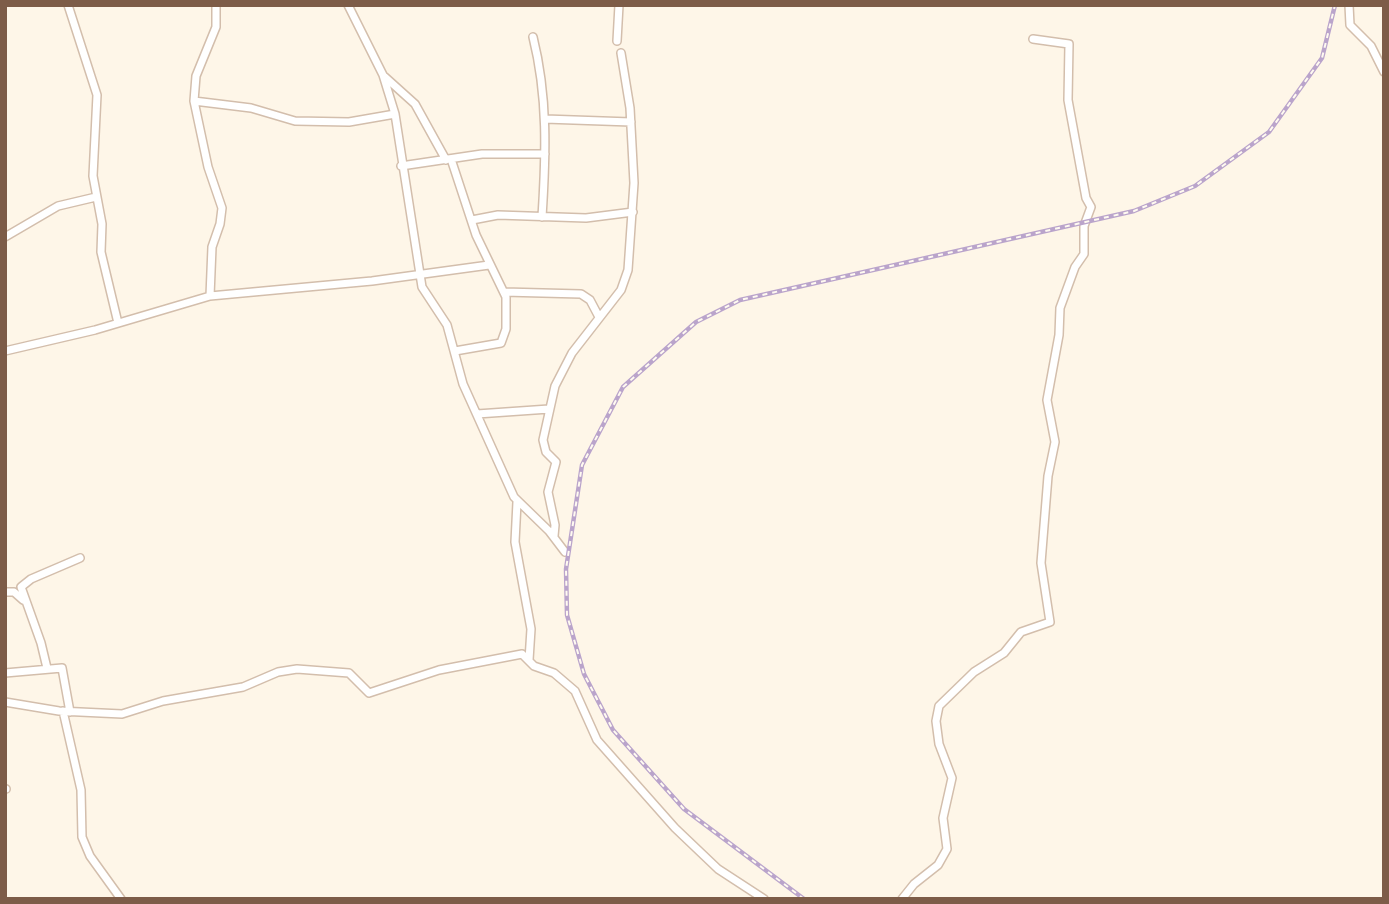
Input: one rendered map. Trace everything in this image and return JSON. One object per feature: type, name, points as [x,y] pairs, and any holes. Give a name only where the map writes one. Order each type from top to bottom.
[{"type":"street","points":[[68,5],[97,95],[92,160],[102,223],[101,252],[118,323]]},
{"type":"street","points":[[210,296],[212,247],[222,208],[208,167],[194,101],[196,76],[216,27],[216,5]]},
{"type":"street","points":[[348,5],[383,75],[395,114],[419,275],[428,301],[447,326],[463,384],[490,449],[517,502],[554,536],[565,552]]},
{"type":"street","points":[[617,41],[619,5]]},
{"type":"street","points":[[1349,5],[1350,25],[1371,46],[1384,72]]},
{"type":"street","points":[[533,37],[544,81],[542,217]]},
{"type":"street","points":[[902,899],[914,884],[938,865],[947,849],[943,818],[952,778],[939,744],[936,721],[939,706],[974,672],[1004,653],[1021,632],[1047,626],[1050,622],[1041,563],[1048,476],[1055,442],[1047,400],[1059,335],[1059,311],[1075,267],[1084,254],[1084,226],[1091,207],[1086,198],[1068,100],[1069,44],[1033,39]]},
{"type":"street","points":[[554,536],[555,525],[548,492],[556,462],[546,452],[543,440],[549,409],[566,362],[621,289],[628,270],[633,212],[631,122],[621,53]]},
{"type":"street","points":[[383,75],[415,104],[448,159],[489,265],[507,300],[503,341],[497,345],[455,351]]},
{"type":"street","points":[[194,101],[251,108],[295,121],[349,122],[395,114]]},
{"type":"street","points":[[545,119],[631,122]]},
{"type":"street","points":[[545,134],[559,119]]},
{"type":"street","points":[[401,166],[482,154],[545,154]]},
{"type":"street","points":[[5,237],[58,206],[96,197]]},
{"type":"street","points":[[472,220],[498,215],[586,218],[633,212]]},
{"type":"street","points":[[5,351],[118,323],[210,296],[419,275],[489,265]]},
{"type":"street","points":[[503,292],[581,294],[590,300],[599,317]]},
{"type":"street","points":[[477,414],[549,409]]},
{"type":"street","points":[[517,502],[517,561],[530,618],[532,650],[529,660]]},
{"type":"street","points":[[47,668],[41,643],[23,601],[21,587],[24,582],[80,558]]},
{"type":"street","points":[[5,592],[14,592],[23,601]]},
{"type":"street","points":[[5,702],[66,712],[122,715],[163,701],[243,687],[278,672],[297,669],[349,673],[368,693],[439,670],[522,654],[534,666],[554,673],[575,691],[597,740],[676,828],[718,869],[764,899]]},
{"type":"street","points":[[5,673],[59,667],[64,672],[66,712],[81,790],[82,837],[90,856],[121,899]]},
{"type":"railway","points":[[804,899],[684,809],[613,730],[584,674],[567,615],[566,569],[582,465],[623,387],[696,322],[740,300],[1134,211],[1195,186],[1269,132],[1322,58],[1335,5]]}]
